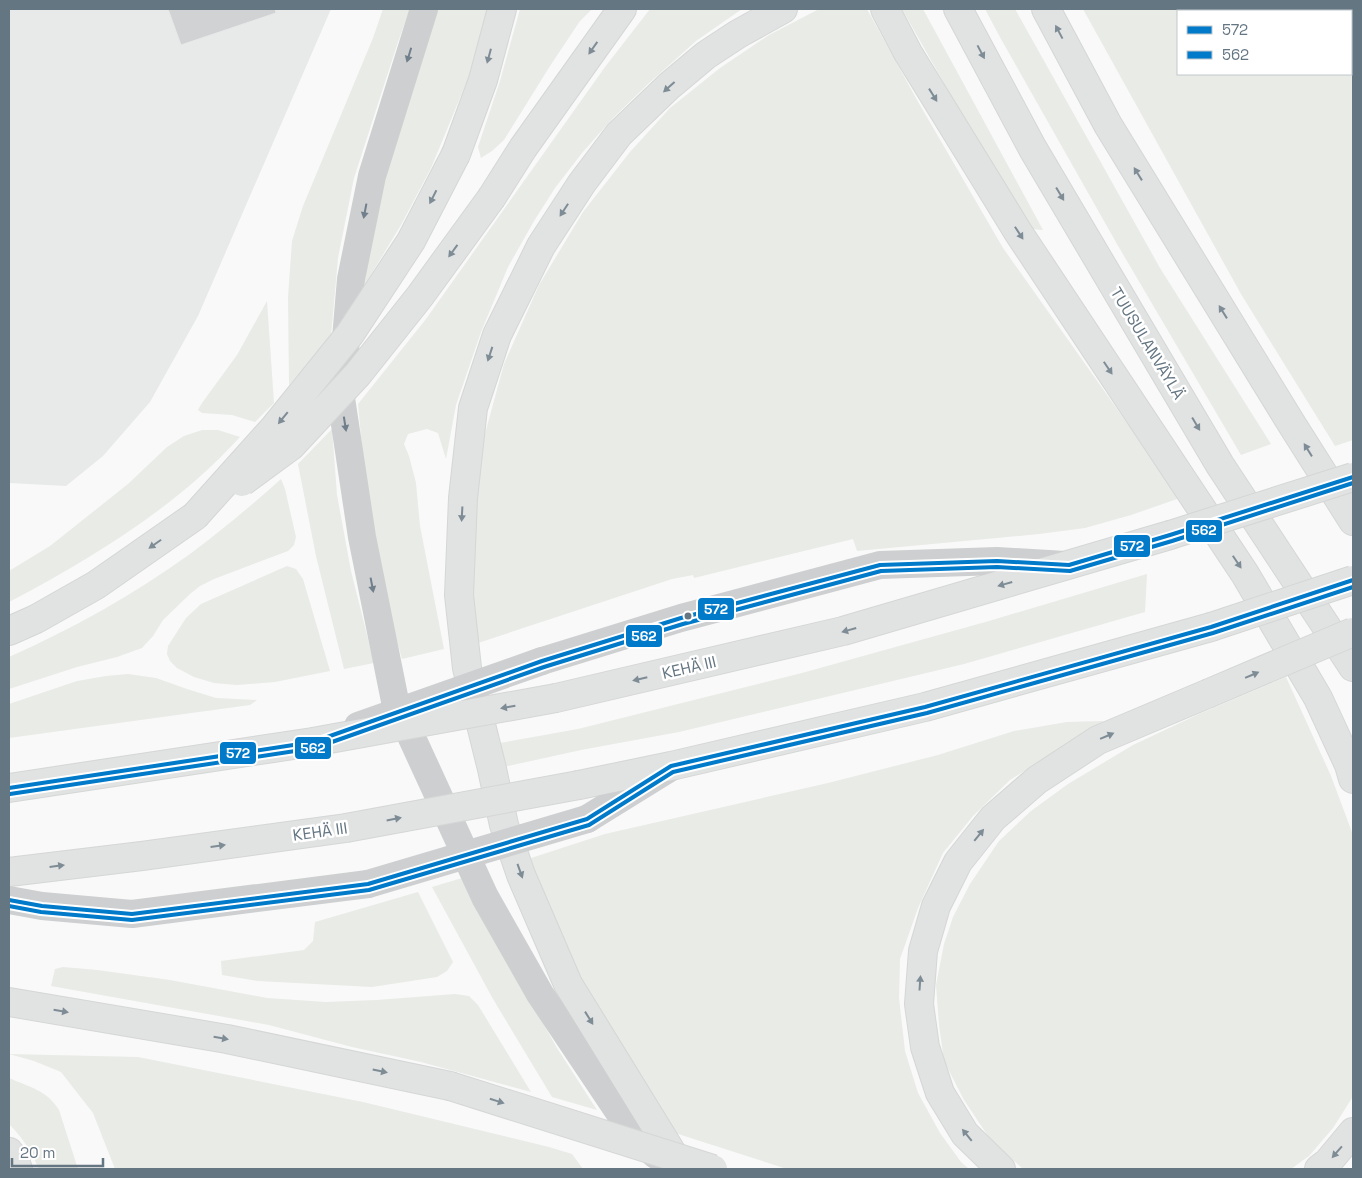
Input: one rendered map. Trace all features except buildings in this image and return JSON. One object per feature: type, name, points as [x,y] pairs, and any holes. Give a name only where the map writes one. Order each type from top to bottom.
[{"type":"main road","points":[[195,516],[274,428],[350,334],[411,241],[456,154],[483,80],[502,9]]},
{"type":"main road","points":[[9,631],[36,619],[96,586],[290,446],[358,374],[420,296],[492,197],[523,148],[622,9]]},
{"type":"main road","points":[[682,1169],[568,984],[521,875],[504,825],[467,668],[459,595],[463,507],[473,408],[497,335],[541,246],[582,183],[619,134],[669,86],[706,55],[738,34],[783,9]]},
{"type":"main road","points":[[885,9],[908,53],[1018,232],[1245,574],[1318,698],[1349,765],[1353,779]]},
{"type":"main road","name":"TUUSULANVÄYLÄ","points":[[958,9],[1033,149],[1215,456],[1353,667]]},
{"type":"main road","points":[[1046,9],[1108,125],[1353,521]]},
{"type":"main road","name":"KEHÄ III","points":[[9,788],[313,742],[556,698],[844,631],[1170,535],[1353,477]]},
{"type":"main road","name":"KEHÄ III","points":[[9,872],[346,828],[671,766],[924,707],[1211,626],[1353,580]]},
{"type":"main road","points":[[1001,1169],[965,1134],[940,1093],[925,1047],[919,1004],[923,950],[936,906],[958,862],[993,818],[1037,780],[1098,740],[1353,632]]},
{"type":"main road","points":[[11,1002],[226,1039],[450,1086],[713,1169]]},
{"type":"main road","points":[[1319,1169],[1328,1162],[1353,1132]]},
{"type":"main road","points":[[9,1152],[18,1169]]},
{"type":"lane","points":[[424,9],[372,176],[351,279],[341,398],[362,538],[395,701],[485,897],[540,994],[635,1136],[671,1169]]},
{"type":"lane","points":[[313,742],[542,661],[681,618],[880,566],[997,561],[1069,565]]},
{"type":"lane","points":[[9,900],[42,906],[132,914],[368,884],[587,819],[671,766]]},
{"type":"shaded area","points":[[9,9],[331,9],[198,316],[150,402],[103,456],[66,486],[9,483]]},
{"type":"shaded area","points":[[383,9],[410,9],[354,178],[338,258],[331,336],[289,385],[288,297],[292,241],[303,206],[373,38]]},
{"type":"shaded area","points":[[437,9],[487,9],[472,69],[431,168],[401,225],[364,286],[378,191]]},
{"type":"shaded area","points":[[520,9],[592,9],[580,21],[504,140],[481,158],[478,147],[500,81]]},
{"type":"shaded area","points":[[650,9],[742,9],[696,41],[648,84],[613,118],[582,153],[555,188],[508,267],[481,332],[456,405],[446,459],[438,433],[427,429],[408,434],[404,444],[416,483],[420,526],[444,649],[402,659],[381,584],[364,469],[358,404],[426,319],[605,67]]},
{"type":"shaded area","points":[[819,9],[867,9],[917,100],[1003,248],[1180,498],[1085,528],[1039,534],[857,551],[853,539],[694,578],[693,575],[672,579],[475,644],[471,585],[472,511],[480,452],[504,364],[539,285],[583,212],[630,152],[670,108],[720,68],[769,35]]},
{"type":"shaded area","points":[[902,9],[923,9],[1043,230],[1032,229],[992,168]]},
{"type":"shaded area","points":[[985,9],[1015,9],[1160,268],[1271,444],[1241,455],[1117,244]]},
{"type":"shaded area","points":[[1083,9],[1353,9],[1353,440],[1335,446],[1241,294]]},
{"type":"shaded area","points":[[267,301],[274,403],[255,422],[232,415],[202,413],[198,410],[202,403],[237,355]]},
{"type":"shaded area","points":[[332,429],[337,495],[351,571],[374,663],[344,669],[316,556],[298,464]]},
{"type":"shaded area","points":[[202,430],[218,430],[240,437],[196,480],[153,515],[82,561],[9,602],[9,571],[50,546],[128,484],[167,447],[184,436]]},
{"type":"shaded area","points":[[281,479],[296,537],[294,545],[288,551],[200,586],[163,620],[153,636],[142,648],[9,689],[9,657],[79,623],[147,583],[202,545]]},
{"type":"shaded area","points":[[287,566],[296,569],[303,579],[330,671],[275,682],[237,685],[214,683],[194,677],[177,668],[170,661],[167,654],[168,646],[186,618],[201,604]]},
{"type":"shaded area","points":[[1147,574],[1145,612],[964,664],[679,732],[581,750],[499,768],[494,744],[578,729],[802,673],[989,621]]},
{"type":"shaded area","points":[[128,674],[156,678],[216,698],[257,700],[250,705],[9,738],[9,704],[77,681]]},
{"type":"shaded area","points":[[1286,677],[1331,776],[1353,835],[1352,1098],[1333,1128],[1309,1156],[1291,1169],[1023,1169],[990,1139],[964,1100],[944,1061],[936,985],[944,944],[953,917],[970,884],[999,841],[1031,811],[1068,784],[1133,745],[1199,714]]},
{"type":"shaded area","points":[[1104,721],[1010,780],[973,816],[943,853],[918,908],[900,959],[899,998],[905,1051],[918,1093],[940,1133],[961,1162],[969,1169],[787,1169],[675,1133],[593,1004],[565,946],[528,859],[605,834],[828,783],[938,755],[1014,731],[1067,722]]},
{"type":"shaded area","points":[[462,878],[557,1048],[597,1110],[552,1097],[493,999],[432,887]]},
{"type":"shaded area","points":[[418,892],[453,962],[447,971],[437,977],[372,987],[258,981],[222,975],[221,961],[304,950],[313,941],[315,922]]},
{"type":"shaded area","points":[[63,967],[170,980],[267,998],[326,1002],[455,994],[469,996],[478,1005],[531,1092],[421,1062],[352,1047],[269,1025],[51,986],[55,969]]},
{"type":"shaded area","points":[[9,1054],[138,1057],[363,1102],[572,1154],[583,1169],[115,1169],[93,1113],[61,1072],[34,1061]]},
{"type":"shaded area","points":[[9,1078],[43,1093],[54,1103],[59,1110],[78,1169],[39,1169],[26,1145],[9,1124]]},
{"type":"transit line","name":"572","points":[[9,788],[313,742],[542,661],[681,618],[880,565],[997,561],[1069,565],[1353,477]]},
{"type":"transit line","name":"562","points":[[10,794],[315,748],[544,667],[683,624],[881,571],[997,567],[1070,571],[1172,541],[1353,483]]},
{"type":"transit line","name":"572","points":[[9,900],[42,906],[132,914],[368,884],[587,819],[671,766],[925,707],[1211,627],[1353,580]]},
{"type":"transit line","name":"562","points":[[9,906],[41,912],[132,920],[369,890],[589,825],[673,772],[927,713],[1213,633],[1353,587]]}]
